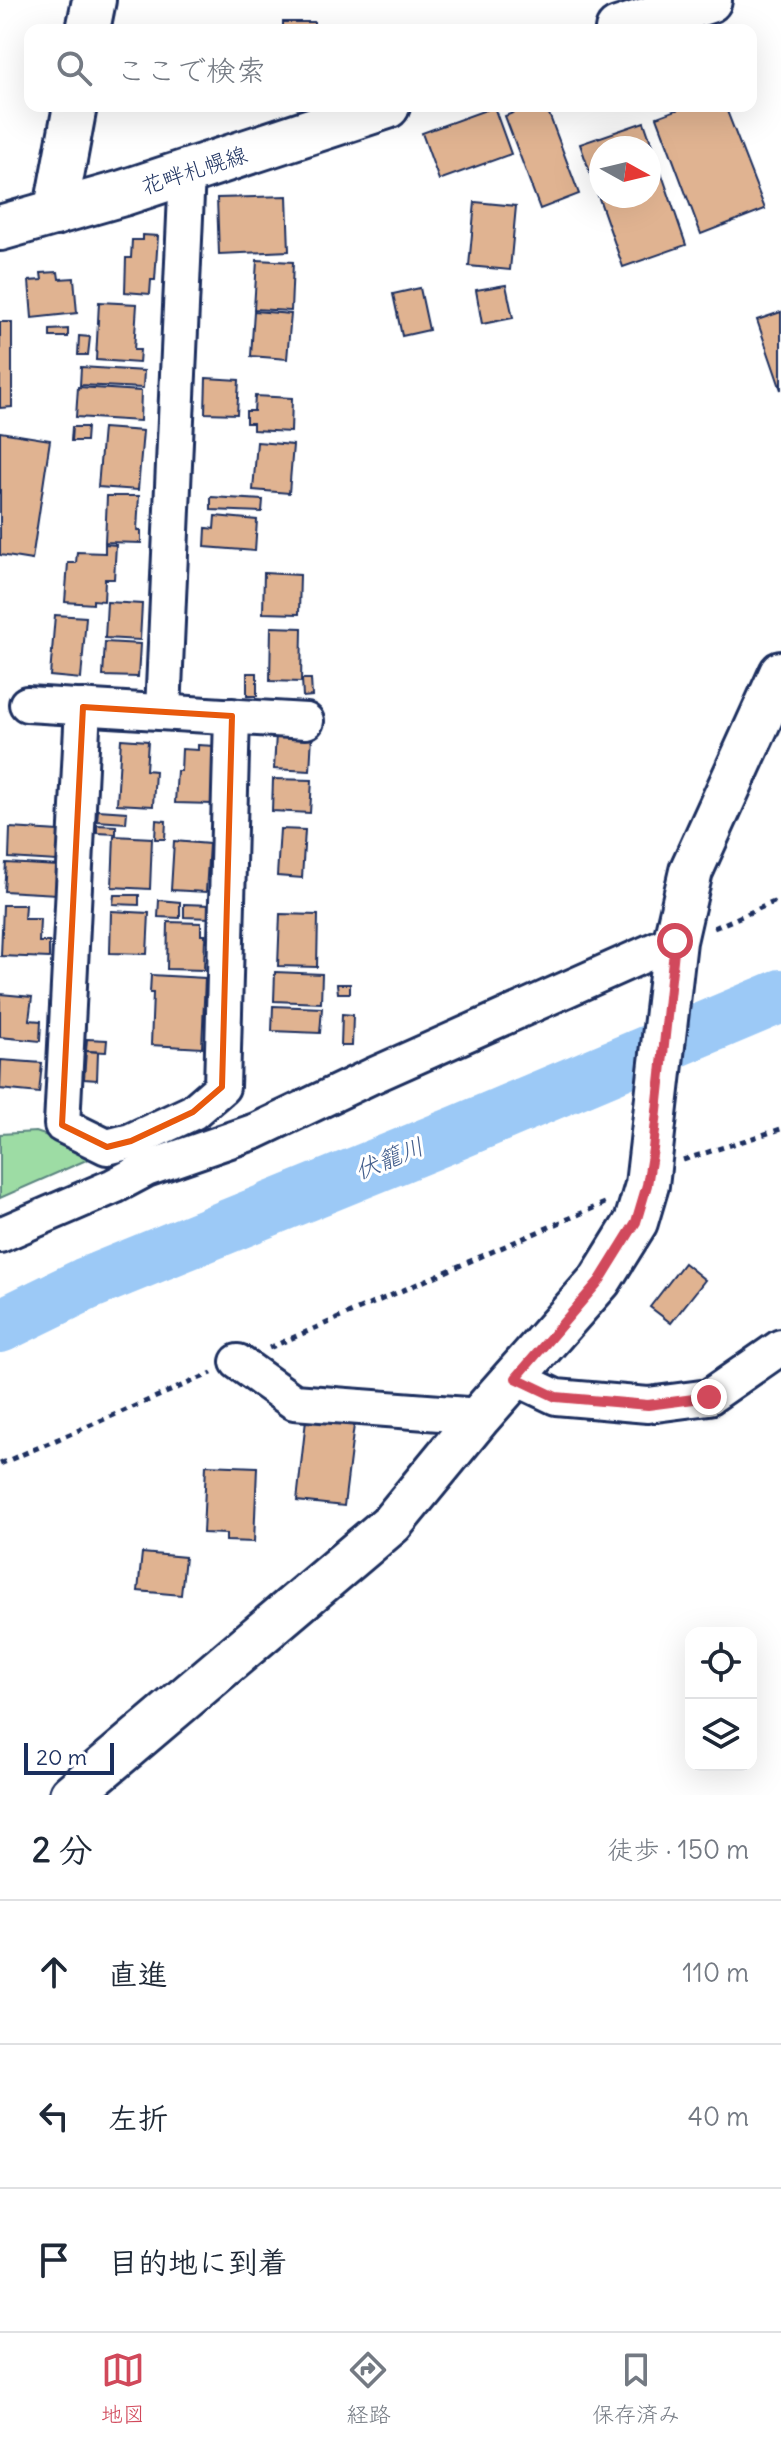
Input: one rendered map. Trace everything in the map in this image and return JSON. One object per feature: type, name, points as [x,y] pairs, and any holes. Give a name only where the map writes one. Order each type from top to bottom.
[{"type":"main road","points":[[636,24],[709,0]]},
{"type":"main road","name":"花畔札幌線","points":[[0,228],[55,214],[369,112]]},
{"type":"street","points":[[89,24],[94,0]]},
{"type":"street","points":[[55,214],[74,112]]},
{"type":"street","points":[[163,711],[187,172]]},
{"type":"street","points":[[71,1795],[392,1523],[480,1416],[600,1280],[636,1222],[650,1167],[674,951],[691,871],[781,673]]},
{"type":"street","points":[[27,704],[306,721]]},
{"type":"street","points":[[83,707],[62,1125],[107,1147],[131,1141],[193,1112],[222,1087],[232,716]]},
{"type":"street","points":[[0,1235],[146,1169],[256,1131],[372,1076],[674,951]]},
{"type":"street","points":[[516,1378],[556,1397],[648,1405],[709,1397],[781,1347]]},
{"type":"street","points":[[238,1362],[294,1402],[480,1416]]},
{"type":"path","points":[[674,951],[712,928],[781,899]]},
{"type":"path","points":[[0,1464],[238,1362],[650,1167],[781,1129]]},
{"type":"highlighted area","points":[[83,707],[232,716],[222,1087],[193,1112],[131,1141],[107,1147],[62,1125]]},
{"type":"green space","points":[[36,1132],[100,1154],[0,1198],[0,1134]]},
{"type":"building","points":[[283,22],[314,22],[314,24]]},
{"type":"building","points":[[480,112],[496,112],[511,154],[439,180],[422,133]]},
{"type":"building","points":[[515,112],[548,112],[579,194],[540,209],[505,116]]},
{"type":"building","points":[[671,112],[727,112],[765,209],[701,234],[657,117]]},
{"type":"building","points":[[644,122],[649,136],[603,136]]},
{"type":"building","points":[[589,141],[589,170],[580,144]]},
{"type":"building","points":[[661,172],[686,245],[623,267],[602,208],[661,208]]},
{"type":"building","points":[[287,196],[289,251],[219,254],[217,198]]},
{"type":"building","points":[[475,202],[516,206],[510,270],[469,266]]},
{"type":"building","points":[[143,235],[158,236],[155,280],[151,280],[150,294],[125,292],[126,258],[131,258],[132,240],[143,240]]},
{"type":"building","points":[[257,260],[293,262],[291,311],[254,309]]},
{"type":"building","points":[[58,272],[59,279],[74,278],[77,313],[32,318],[29,281],[42,280],[41,273]]},
{"type":"building","points":[[506,285],[513,318],[482,324],[476,290]]},
{"type":"building","points":[[420,288],[429,330],[402,336],[393,294]]},
{"type":"building","points":[[99,302],[137,304],[134,350],[140,350],[139,363],[96,360]]},
{"type":"building","points":[[254,311],[291,314],[287,359],[251,356]]},
{"type":"building","points":[[781,312],[781,390],[757,320]]},
{"type":"building","points":[[0,322],[12,322],[12,407],[0,408]]},
{"type":"building","points":[[68,329],[68,337],[50,337],[50,330]]},
{"type":"building","points":[[79,336],[90,337],[88,355],[78,355]]},
{"type":"building","points":[[81,367],[144,371],[143,388],[80,385]]},
{"type":"building","points":[[206,378],[239,380],[237,414],[205,413]]},
{"type":"building","points":[[78,387],[141,391],[140,421],[76,417]]},
{"type":"building","points":[[255,396],[292,398],[291,432],[253,430],[253,423],[246,423],[246,411],[254,411]]},
{"type":"building","points":[[72,427],[87,427],[86,441],[71,441]]},
{"type":"building","points":[[103,428],[143,431],[138,490],[98,487]]},
{"type":"building","points":[[0,432],[50,440],[32,560],[0,555]]},
{"type":"building","points":[[257,442],[293,445],[289,493],[253,490]]},
{"type":"building","points":[[107,496],[139,496],[137,530],[141,531],[141,543],[105,542]]},
{"type":"building","points":[[211,497],[263,500],[262,512],[211,510]]},
{"type":"building","points":[[215,516],[257,520],[255,551],[205,547],[206,528],[214,529]]},
{"type":"building","points":[[105,544],[116,545],[114,579],[105,579],[104,601],[93,600],[93,604],[65,602],[68,563],[76,563],[77,552],[105,553]]},
{"type":"building","points":[[264,573],[300,575],[299,614],[263,613]]},
{"type":"building","points":[[107,602],[142,604],[140,640],[105,638]]},
{"type":"building","points":[[55,615],[86,617],[81,679],[50,676]]},
{"type":"building","points":[[271,627],[302,628],[301,682],[270,681]]},
{"type":"building","points":[[105,642],[140,644],[138,677],[103,676]]},
{"type":"building","points":[[247,673],[257,673],[257,696],[247,696]]},
{"type":"building","points":[[302,679],[311,679],[312,696],[303,697]]},
{"type":"building","points":[[276,734],[312,735],[310,771],[274,769]]},
{"type":"building","points":[[121,739],[148,741],[146,770],[155,771],[153,806],[117,804]]},
{"type":"building","points":[[198,745],[215,746],[213,804],[175,803],[182,749],[198,750]]},
{"type":"building","points":[[273,779],[312,780],[310,813],[272,811]]},
{"type":"building","points":[[98,810],[127,812],[126,823],[97,821]]},
{"type":"building","points":[[156,820],[166,821],[165,839],[155,839]]},
{"type":"building","points":[[97,825],[116,826],[116,834],[97,833]]},
{"type":"building","points":[[10,828],[59,831],[57,861],[9,858]]},
{"type":"building","points":[[280,829],[305,830],[302,878],[277,876]]},
{"type":"building","points":[[114,836],[152,838],[150,889],[112,887]]},
{"type":"building","points":[[174,841],[209,844],[206,892],[171,890]]},
{"type":"building","points":[[6,863],[59,866],[57,894],[4,891]]},
{"type":"building","points":[[114,895],[139,895],[139,905],[113,904]]},
{"type":"building","points":[[159,900],[180,902],[180,918],[158,917]]},
{"type":"building","points":[[184,904],[211,905],[210,918],[184,917]]},
{"type":"building","points":[[3,905],[25,905],[24,919],[40,919],[39,942],[49,942],[49,958],[1,956]]},
{"type":"building","points":[[111,911],[149,913],[147,954],[110,953]]},
{"type":"building","points":[[280,914],[318,915],[317,967],[278,966]]},
{"type":"building","points":[[168,922],[201,923],[201,935],[205,935],[204,970],[167,969]]},
{"type":"building","points":[[275,972],[322,974],[321,1003],[274,1001]]},
{"type":"building","points":[[151,975],[205,978],[202,1048],[151,1045]]},
{"type":"building","points":[[337,984],[350,984],[350,993],[338,993]]},
{"type":"building","points":[[0,994],[32,997],[29,1020],[41,1021],[40,1041],[0,1037]]},
{"type":"building","points":[[273,1006],[322,1008],[320,1033],[272,1031]]},
{"type":"building","points":[[342,1014],[353,1015],[352,1046],[341,1046]]},
{"type":"building","points":[[87,1039],[107,1040],[106,1052],[86,1051]]},
{"type":"building","points":[[86,1051],[98,1052],[97,1080],[84,1079]]},
{"type":"building","points":[[1,1060],[42,1063],[39,1093],[0,1089]]},
{"type":"building","points":[[684,1263],[705,1280],[671,1323],[650,1307]]},
{"type":"building","points":[[306,1420],[354,1425],[344,1506],[297,1501]]},
{"type":"building","points":[[206,1465],[257,1467],[254,1542],[226,1541],[226,1534],[203,1533]]},
{"type":"building","points":[[142,1553],[185,1557],[181,1595],[138,1591]]},
{"type":"waterway","name":"伏籠川","points":[[0,1326],[86,1284],[781,996]]},
{"type":"route","points":[[675,941],[653,1149],[636,1222],[600,1280],[516,1378],[556,1397],[648,1405],[709,1397]]}]
